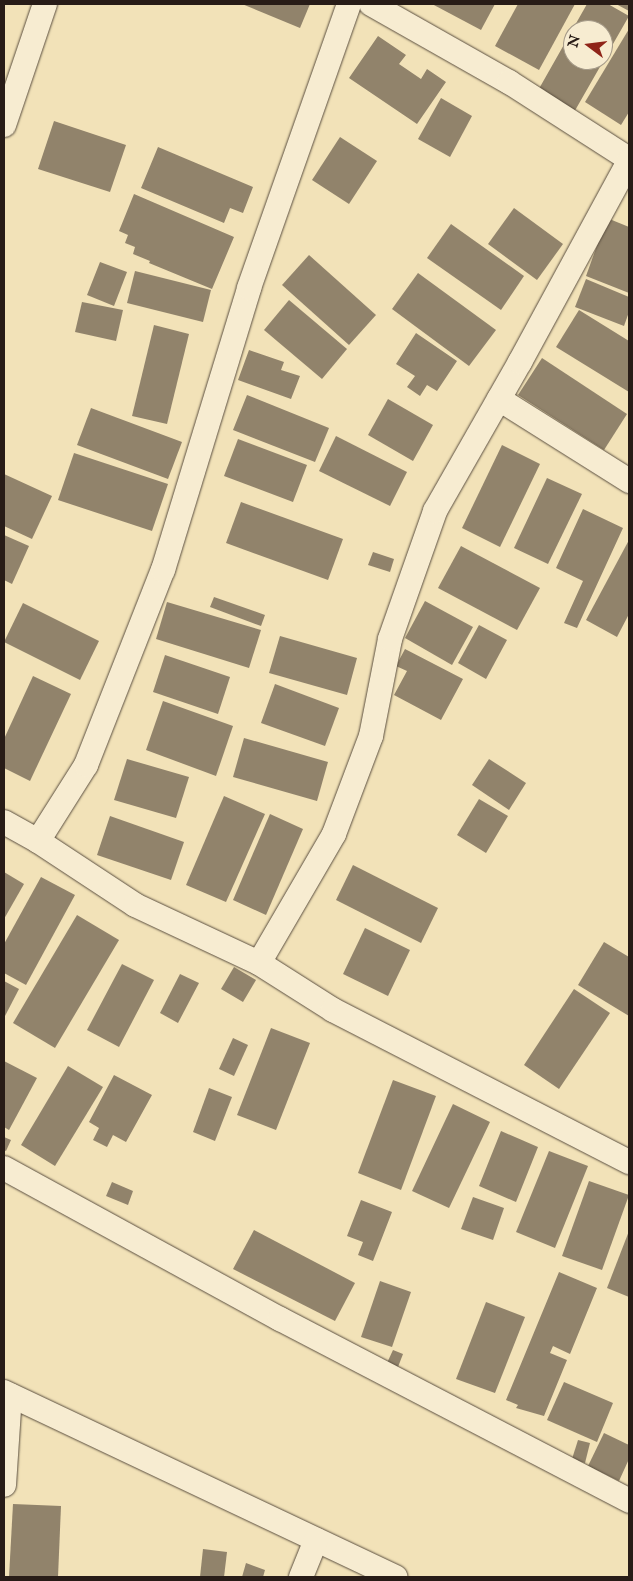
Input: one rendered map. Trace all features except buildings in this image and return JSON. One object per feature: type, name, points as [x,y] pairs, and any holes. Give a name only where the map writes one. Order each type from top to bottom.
[{"type":"street","points":[[4,125],[46,4]]},
{"type":"street","points":[[38,841],[86,765],[163,570],[249,288],[349,4]]},
{"type":"street","points":[[258,963],[334,834],[371,736],[390,639],[435,511],[499,399],[629,160],[509,82],[371,4]]},
{"type":"street","points":[[499,399],[629,481]]},
{"type":"street","points":[[4,822],[38,841],[135,905],[258,963],[333,1010],[628,1159]]},
{"type":"street","points":[[4,1168],[280,1319],[629,1502]]},
{"type":"street","points":[[4,1485],[7,1394],[395,1577]]},
{"type":"street","points":[[301,1577],[316,1540]]}]
